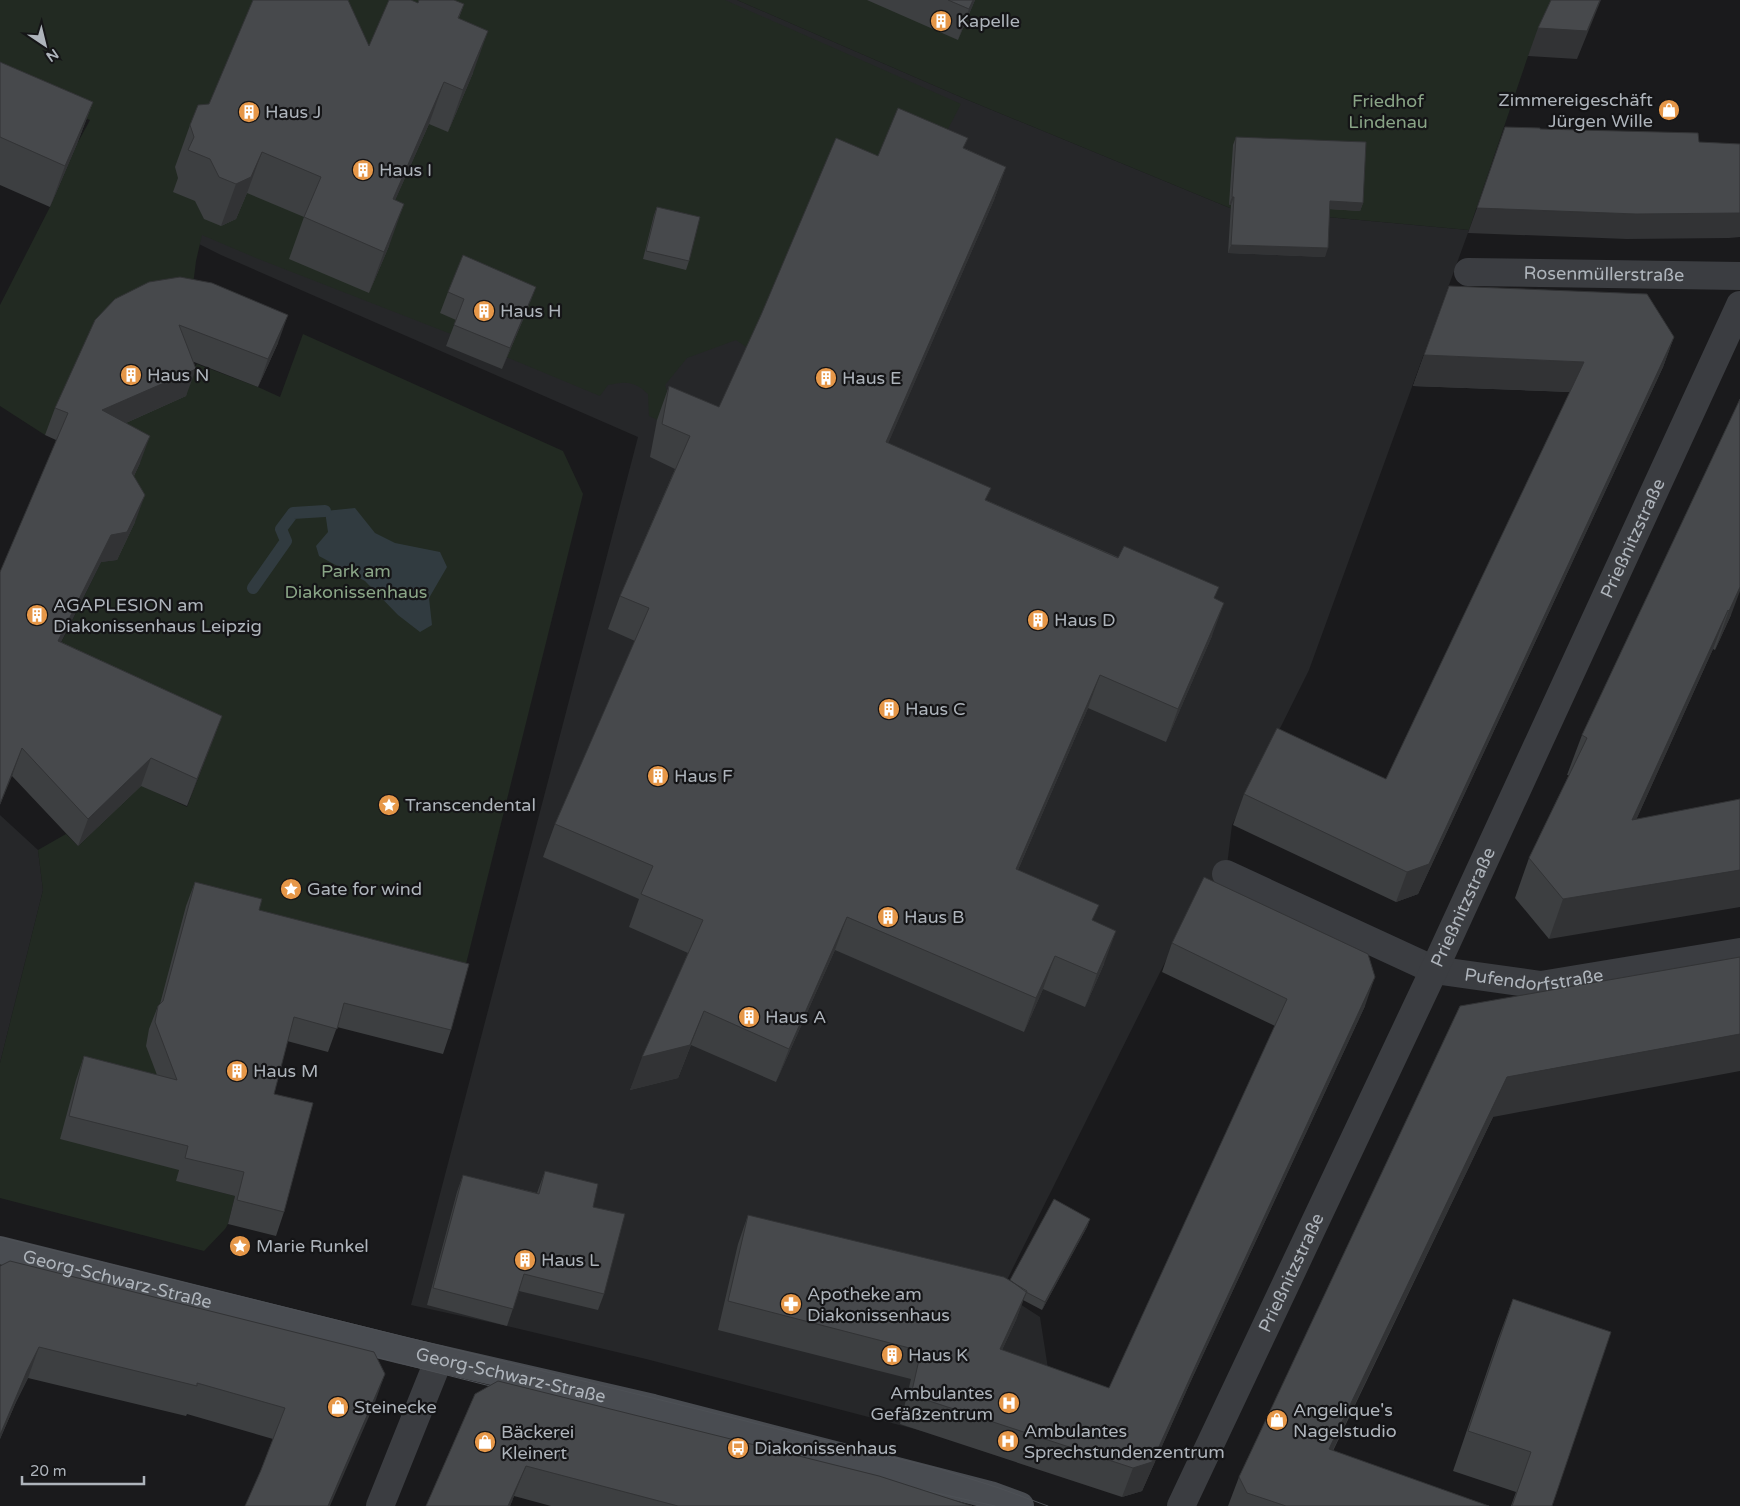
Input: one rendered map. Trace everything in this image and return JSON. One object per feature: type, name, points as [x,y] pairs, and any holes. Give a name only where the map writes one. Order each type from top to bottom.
[{"type":"street","name":"Rosenmüllerstraße","points":[[1468,272],[1740,276]]},
{"type":"street","name":"Prießnitzstraße","points":[[1181,1506],[1434,970],[1740,305]]},
{"type":"street","name":"Pufendorfstraße","points":[[1226,874],[1434,970],[1540,985],[1740,952]]},
{"type":"street","name":"Georg-Schwarz-Straße","points":[[0,1250],[439,1359],[653,1408],[990,1496],[1020,1506]]},
{"type":"street","points":[[380,1506],[439,1359]]},
{"type":"shaded area","points":[[155,0],[737,0],[963,98],[1230,208],[1469,230],[1309,670],[1232,825],[1226,874],[1195,902],[1001,1292],[1040,1317],[1053,1401],[1026,1465],[930,1433],[646,1359],[411,1305],[638,437],[221,255],[141,215]]},
{"type":"shaded area","points":[[355,508],[375,533],[395,543],[440,552],[447,567],[429,598],[432,625],[420,632],[398,615],[365,581],[319,556],[316,546],[328,532],[325,511]]},
{"type":"shaded area","points":[[0,815],[38,850],[43,890],[0,1063]]},
{"type":"green space","points":[[0,0],[725,0],[961,104],[939,146],[866,189],[749,349],[736,340],[687,358],[665,385],[671,404],[671,426],[649,416],[648,394],[634,384],[620,383],[608,385],[600,396],[451,334],[202,235],[193,285],[45,435],[0,406],[0,305],[50,207],[77,144],[90,120],[0,82]]},
{"type":"green space","name":"Friedhof Lindenau","points":[[737,0],[1553,0],[1528,56],[1469,230],[1230,208],[963,98]]},
{"type":"green space","name":"Park am Diakonissenhaus","points":[[303,334],[563,451],[583,494],[460,988],[162,1069],[179,1170],[177,1181],[235,1196],[228,1224],[204,1251],[0,1198],[0,1063],[43,890],[38,850],[66,834],[78,846],[141,785],[187,807],[218,726],[55,655],[101,562],[117,560],[103,444],[126,393],[182,386],[197,364],[280,397]]},
{"type":"building","points":[[253,0],[348,0],[369,46],[389,0],[411,0],[418,3],[419,0],[454,0],[464,4],[458,18],[488,31],[463,90],[444,82],[393,199],[404,204],[384,252],[304,217],[321,177],[262,152],[251,177],[236,184],[219,177],[210,159],[188,150],[194,137],[190,125],[198,105],[209,104]]},
{"type":"building","points":[[948,0],[973,0],[969,9]]},
{"type":"building","points":[[1551,0],[1600,0],[1587,31],[1538,28]]},
{"type":"building","points":[[0,62],[93,102],[65,166],[0,137]]},
{"type":"building","points":[[898,108],[968,138],[963,148],[1006,167],[886,442],[991,488],[985,500],[1118,558],[1124,546],[1219,587],[1214,598],[1224,603],[1178,709],[1100,675],[1016,869],[1099,905],[1092,920],[1116,931],[1097,974],[1055,956],[1036,998],[847,917],[789,1049],[704,1011],[690,1045],[642,1057],[703,920],[641,894],[653,866],[555,824],[649,608],[620,596],[690,436],[662,424],[669,386],[719,407],[761,315],[836,138],[878,156]]},
{"type":"building","points":[[1505,127],[1698,133],[1699,142],[1740,144],[1740,213],[1636,214],[1477,208]]},
{"type":"building","points":[[1236,137],[1366,142],[1363,203],[1330,201],[1328,248],[1231,245]]},
{"type":"building","points":[[657,207],[700,217],[689,261],[646,251]]},
{"type":"building","points":[[463,255],[536,287],[510,348],[454,325],[464,299],[448,292]]},
{"type":"building","points":[[180,277],[212,283],[288,315],[268,359],[179,325],[196,369],[102,410],[150,436],[132,473],[145,495],[127,532],[111,535],[58,641],[222,716],[197,779],[151,758],[88,819],[22,748],[0,804],[0,572],[68,413],[55,408],[95,320],[115,299],[149,282]]},
{"type":"building","points":[[1449,286],[1647,294],[1674,337],[1429,864],[1407,872],[1244,794],[1277,728],[1386,779],[1584,362],[1424,355]]},
{"type":"building","points":[[1740,399],[1740,587],[1632,820],[1740,799],[1740,870],[1563,899],[1529,858],[1587,738],[1582,735]]},
{"type":"building","points":[[1204,877],[1368,954],[1375,977],[1152,1462],[1133,1468],[911,1395],[921,1351],[728,1301],[748,1215],[1004,1277],[1027,1291],[1000,1349],[1109,1388],[1287,999],[1172,943]]},
{"type":"building","name":"Haus M","points":[[195,882],[262,899],[259,910],[469,964],[451,1030],[344,1003],[337,1029],[294,1017],[274,1094],[313,1103],[284,1212],[237,1200],[244,1172],[185,1158],[188,1146],[69,1116],[84,1056],[177,1080],[155,1022],[158,1006],[163,1001]]},
{"type":"building","points":[[1740,957],[1740,1034],[1507,1077],[1329,1449],[1489,1506],[1286,1506],[1247,1493],[1239,1477],[1460,1006]]},
{"type":"building","name":"Haus L","points":[[545,1171],[598,1184],[593,1207],[625,1214],[604,1294],[524,1274],[513,1309],[433,1288],[463,1175],[539,1194]]},
{"type":"building","points":[[1054,1199],[1090,1219],[1045,1302],[1026,1292],[1010,1280]]},
{"type":"building","points":[[10,1261],[374,1352],[385,1374],[328,1506],[245,1506],[285,1408],[197,1383],[197,1386],[39,1347],[0,1435],[0,1266]]},
{"type":"building","points":[[1513,1299],[1611,1332],[1552,1506],[1512,1506],[1531,1452],[1468,1431]]},
{"type":"building","points":[[498,1381],[879,1476],[972,1506],[678,1506],[526,1466],[508,1506],[426,1506],[475,1394]]},
{"type":"waterway","points":[[253,588],[286,541],[281,529],[293,513],[325,511]]},
{"type":"tram line","points":[[0,1237],[940,1469],[1048,1506]]},
{"type":"tram line","points":[[364,1354],[502,1389]]},
{"type":"tram line","points":[[905,1486],[995,1506]]},
{"type":"place","name":"Kapelle","points":[[941,21]]},
{"type":"place","name":"Zimmereigeschäft Jürgen Wille","points":[[1669,110]]},
{"type":"place","name":"Haus J","points":[[249,112]]},
{"type":"place","name":"Haus I","points":[[363,170]]},
{"type":"place","name":"Haus H","points":[[484,311]]},
{"type":"place","name":"Haus N","points":[[131,375]]},
{"type":"place","name":"Haus E","points":[[826,378]]},
{"type":"place","name":"AGAPLESION am Diakonissenhaus Leipzig","points":[[37,615]]},
{"type":"place","name":"Haus D","points":[[1038,620]]},
{"type":"place","name":"Haus C","points":[[889,709]]},
{"type":"place","name":"Haus F","points":[[658,776]]},
{"type":"place","name":"Transcendental","points":[[389,805]]},
{"type":"place","name":"Gate for wind","points":[[291,889]]},
{"type":"place","name":"Haus B","points":[[888,917]]},
{"type":"place","name":"Haus A","points":[[749,1017]]},
{"type":"place","name":"Haus M","points":[[237,1071]]},
{"type":"place","name":"Marie Runkel","points":[[240,1246]]},
{"type":"place","name":"Haus L","points":[[525,1260]]},
{"type":"place","name":"Apotheke am Diakonissenhaus","points":[[791,1304]]},
{"type":"place","name":"Haus K","points":[[892,1355]]},
{"type":"place","name":"Ambulantes Gefäßzentrum","points":[[1009,1403]]},
{"type":"place","name":"Steinecke","points":[[338,1407]]},
{"type":"place","name":"Angelique's Nagelstudio","points":[[1277,1420]]},
{"type":"place","name":"Ambulantes Sprechstundenzentrum","points":[[1008,1441]]},
{"type":"place","name":"Bäckerei Kleinert","points":[[485,1442]]},
{"type":"place","name":"Diakonissenhaus","points":[[738,1448]]}]
